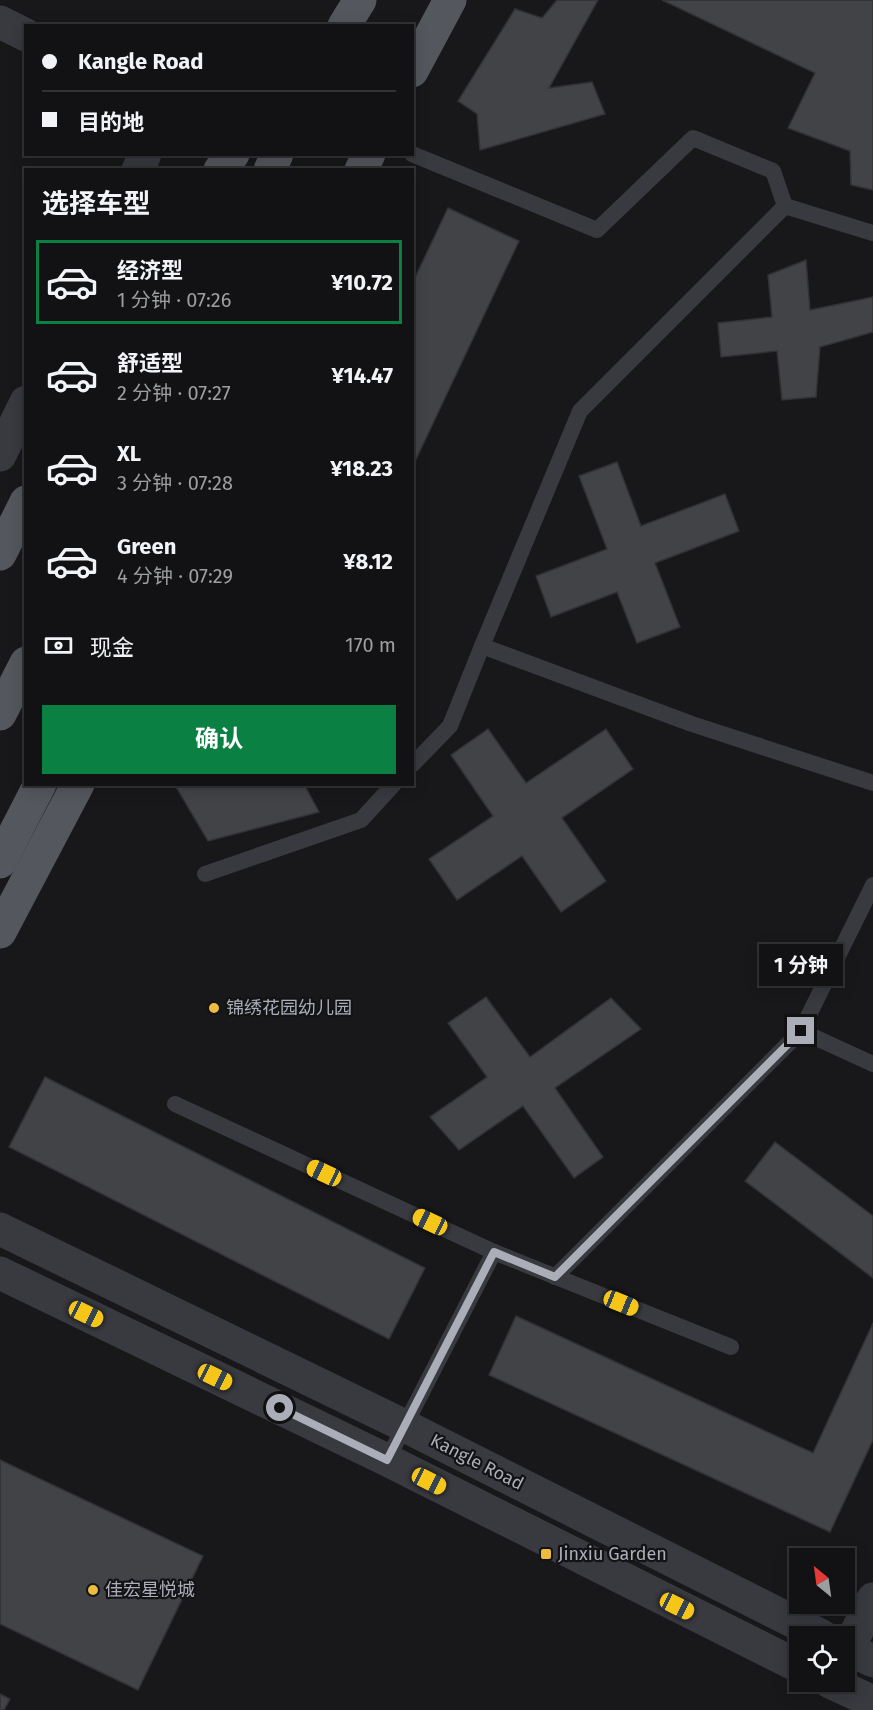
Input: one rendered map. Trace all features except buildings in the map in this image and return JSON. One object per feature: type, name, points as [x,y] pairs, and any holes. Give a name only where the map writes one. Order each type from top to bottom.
[{"type":"main road","points":[[345,24],[360,0]]},
{"type":"main road","points":[[414,67],[450,0]]},
{"type":"main road","points":[[222,168],[232,156]]},
{"type":"main road","points":[[0,554],[24,506]]},
{"type":"main road","points":[[0,714],[24,667]]},
{"type":"main road","points":[[0,862],[39,786]]},
{"type":"main road","points":[[0,932],[77,786]]},
{"type":"street","points":[[0,22],[24,34]]},
{"type":"street","points":[[0,455],[24,406]]},
{"type":"street","name":"Kangle Road","points":[[0,1229],[405,1426],[789,1634]]},
{"type":"street","points":[[0,1273],[387,1460],[789,1661]]},
{"type":"street","points":[[855,1634],[873,1599]]},
{"type":"street","name":"Kangle Road","points":[[855,1680],[873,1702]]},
{"type":"lane","points":[[414,155],[597,230],[693,138],[773,171],[785,206]]},
{"type":"lane","points":[[785,206],[873,233]]},
{"type":"lane","points":[[414,763],[450,726],[580,411],[785,206]]},
{"type":"lane","points":[[482,646],[692,724],[873,783]]},
{"type":"lane","points":[[205,874],[361,820],[392,786]]},
{"type":"lane","points":[[555,1277],[801,1031],[873,885]]},
{"type":"lane","points":[[801,1031],[873,1064]]},
{"type":"lane","points":[[175,1104],[494,1252],[731,1347]]},
{"type":"lane","points":[[387,1460],[494,1252]]},
{"type":"place","name":"锦绣花园幼儿园","points":[[214,1008]]},
{"type":"place","name":"Jinxiu Garden","points":[[546,1554]]},
{"type":"place","name":"佳宏星悦城","points":[[93,1590]]},
{"type":"route","points":[[280,1408],[387,1460],[494,1252],[555,1277],[801,1031]]}]
